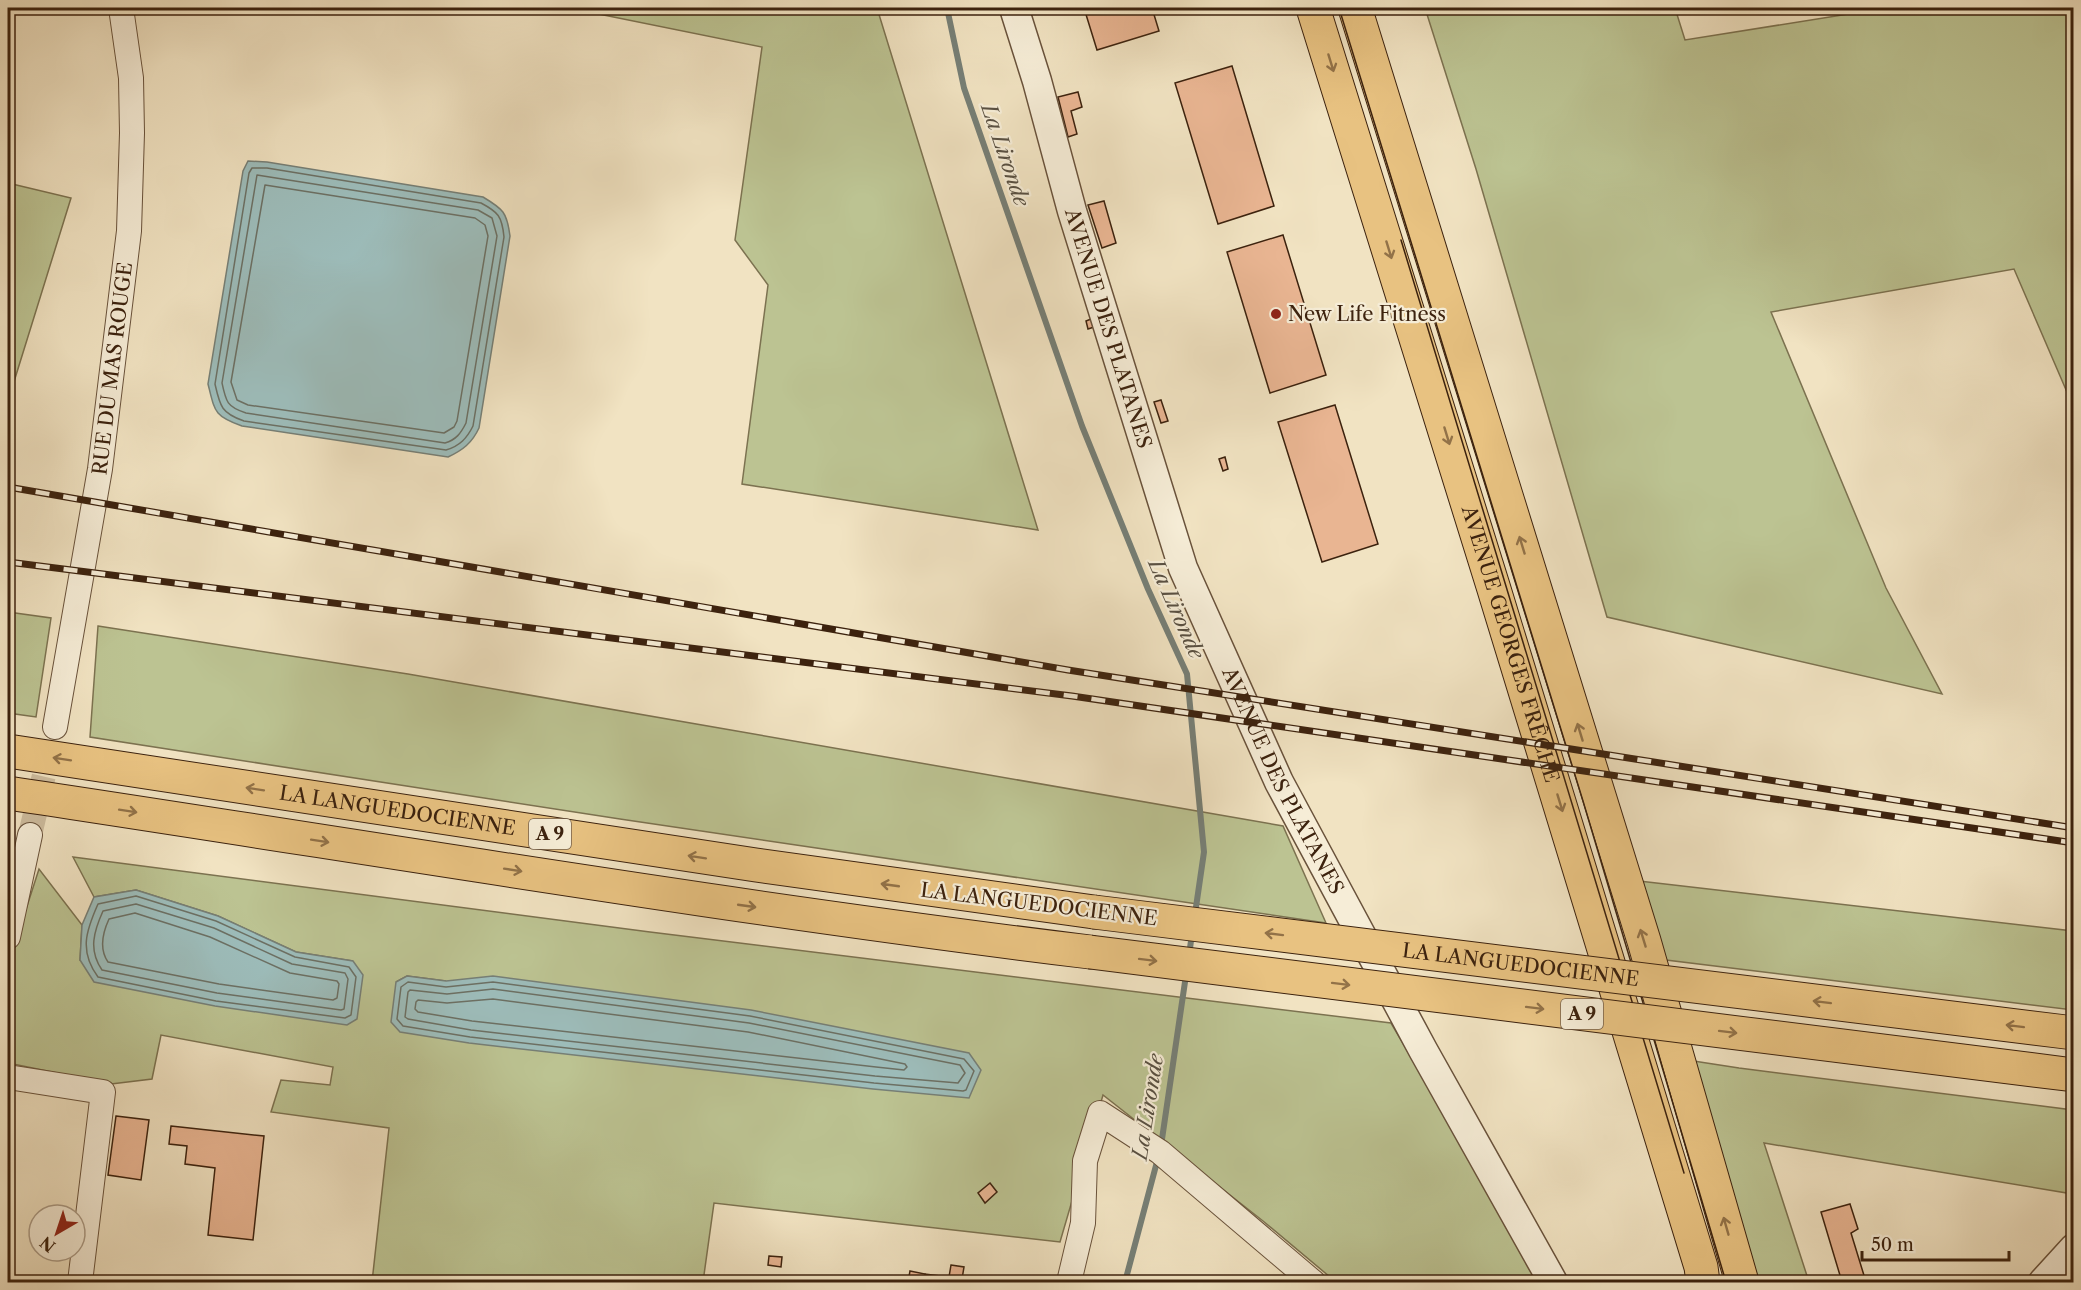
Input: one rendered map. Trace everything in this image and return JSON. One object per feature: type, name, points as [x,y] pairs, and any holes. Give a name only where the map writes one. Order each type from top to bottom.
[{"type":"main road","name":"AVENUE GEORGES FRÊCHE","points":[[1313,8],[1511,643],[1701,1267],[1703,1282]]},
{"type":"main road","name":"AVENUE GEORGES FRÊCHE","points":[[1355,8],[1637,918],[1742,1282]]},
{"type":"main road","name":"LA LANGUEDOCIENNE","points":[[8,751],[756,866],[1094,912],[2073,1034]]},
{"type":"main road","name":"LA LANGUEDOCIENNE","points":[[8,793],[743,906],[959,936],[2073,1075]]},
{"type":"street","name":"RUE DU MAS ROUGE","points":[[55,727],[100,469],[129,231],[131,78],[121,8]]},
{"type":"street","name":"AVENUE DES PLATANES","points":[[1014,8],[1037,81],[1072,211],[1183,567],[1279,782],[1422,1050],[1553,1282]]},
{"type":"street","points":[[8,937],[30,836]]},
{"type":"street","points":[[8,1077],[103,1092],[80,1282]]},
{"type":"street","points":[[1069,1282],[1083,1223],[1085,1161],[1100,1113],[1160,1152],[1313,1282]]},
{"type":"street","points":[[2043,1282],[2073,1248]]},
{"type":"green space","points":[[569,8],[877,8],[1038,530],[742,484],[768,285],[735,240],[762,47]]},
{"type":"green space","points":[[1425,8],[1675,8],[1685,40],[1886,8],[2073,8],[2073,406],[2014,269],[1771,312],[1886,588],[1942,694],[1607,617],[1476,169]]},
{"type":"green space","points":[[8,183],[71,198],[8,401]]},
{"type":"green space","points":[[8,612],[51,618],[36,717],[8,713]]},
{"type":"green space","points":[[98,626],[408,674],[1283,826],[1326,923],[620,819],[90,737]]},
{"type":"green space","points":[[73,857],[650,932],[1391,1023],[1544,1282],[1336,1282],[1263,1221],[1103,1095],[1060,1242],[714,1203],[703,1282],[372,1282],[389,1128],[271,1112],[281,1080],[330,1085],[333,1067],[161,1035],[152,1079],[111,1084],[8,1063],[8,965],[39,869],[82,925],[80,960],[353,961],[296,952],[218,916],[136,890],[94,897]],"holes":[[[407,976],[446,981],[396,982]]]},
{"type":"green space","points":[[1639,881],[2073,931],[2073,1010],[1658,959]]},
{"type":"green space","points":[[1687,1060],[2073,1110],[2073,1194],[1764,1143],[1809,1282],[1752,1282]]},
{"type":"water","points":[[248,161],[267,162],[483,197],[503,212],[510,236],[479,428],[463,449],[448,457],[242,426],[217,412],[208,384],[243,171]]},
{"type":"water","points":[[136,890],[218,916],[296,952],[353,961],[363,975],[357,1019],[347,1025],[215,1006],[94,982],[80,960],[82,925],[94,897]]},
{"type":"water","points":[[407,976],[446,981],[493,976],[751,1010],[969,1053],[981,1070],[969,1098],[469,1043],[400,1032],[391,1022],[396,982]]},
{"type":"building","points":[[1084,8],[1152,8],[1159,31],[1097,50]]},
{"type":"building","points":[[1232,66],[1274,206],[1218,224],[1175,83]]},
{"type":"building","points":[[1078,92],[1082,107],[1071,111],[1077,134],[1068,137],[1058,97]]},
{"type":"building","points":[[1104,201],[1116,243],[1102,248],[1088,205]]},
{"type":"building","name":"New Life Fitness","points":[[1283,235],[1326,375],[1270,393],[1227,252]]},
{"type":"building","points":[[1091,319],[1094,327],[1088,329],[1086,321]]},
{"type":"building","points":[[1161,400],[1168,421],[1161,423],[1154,402]]},
{"type":"building","points":[[1335,405],[1378,544],[1322,562],[1278,422]]},
{"type":"building","points":[[1225,457],[1228,469],[1223,471],[1219,459]]},
{"type":"building","points":[[116,1116],[149,1120],[141,1180],[108,1175]]},
{"type":"building","points":[[171,1126],[264,1136],[253,1240],[208,1235],[215,1168],[185,1164],[187,1146],[169,1144]]},
{"type":"building","points":[[990,1183],[997,1192],[985,1203],[978,1193]]},
{"type":"building","points":[[1850,1204],[1858,1229],[1851,1233],[1866,1282],[1842,1282],[1821,1212]]},
{"type":"building","points":[[769,1256],[782,1257],[781,1267],[768,1265]]},
{"type":"building","points":[[951,1265],[964,1267],[962,1279],[952,1278],[951,1282],[914,1282],[915,1277],[924,1279],[925,1274],[949,1277]]},
{"type":"building","points":[[910,1271],[925,1274],[924,1279],[915,1277],[914,1282],[908,1282]]},
{"type":"building","points":[[952,1278],[962,1279],[962,1282],[951,1282]]},
{"type":"waterway","name":"La Lironde","points":[[947,8],[964,88],[1082,426],[1148,589],[1187,674],[1204,852],[1195,914]]},
{"type":"waterway","name":"La Lironde","points":[[1189,956],[1192,933]]},
{"type":"waterway","name":"La Lironde","points":[[1161,1146],[1186,975]]},
{"type":"waterway","name":"La Lironde","points":[[1125,1282],[1158,1158]]},
{"type":"tunnel","points":[[30,835],[52,741]]},
{"type":"tram line","points":[[1339,8],[1583,801],[1726,1282]]},
{"type":"tram line","points":[[1401,240],[1684,1173]]},
{"type":"railway","points":[[8,487],[1068,670],[2074,828]]},
{"type":"railway","points":[[8,562],[1072,696],[2074,843]]},
{"type":"place","name":"New Life Fitness","points":[[1276,314]]}]
